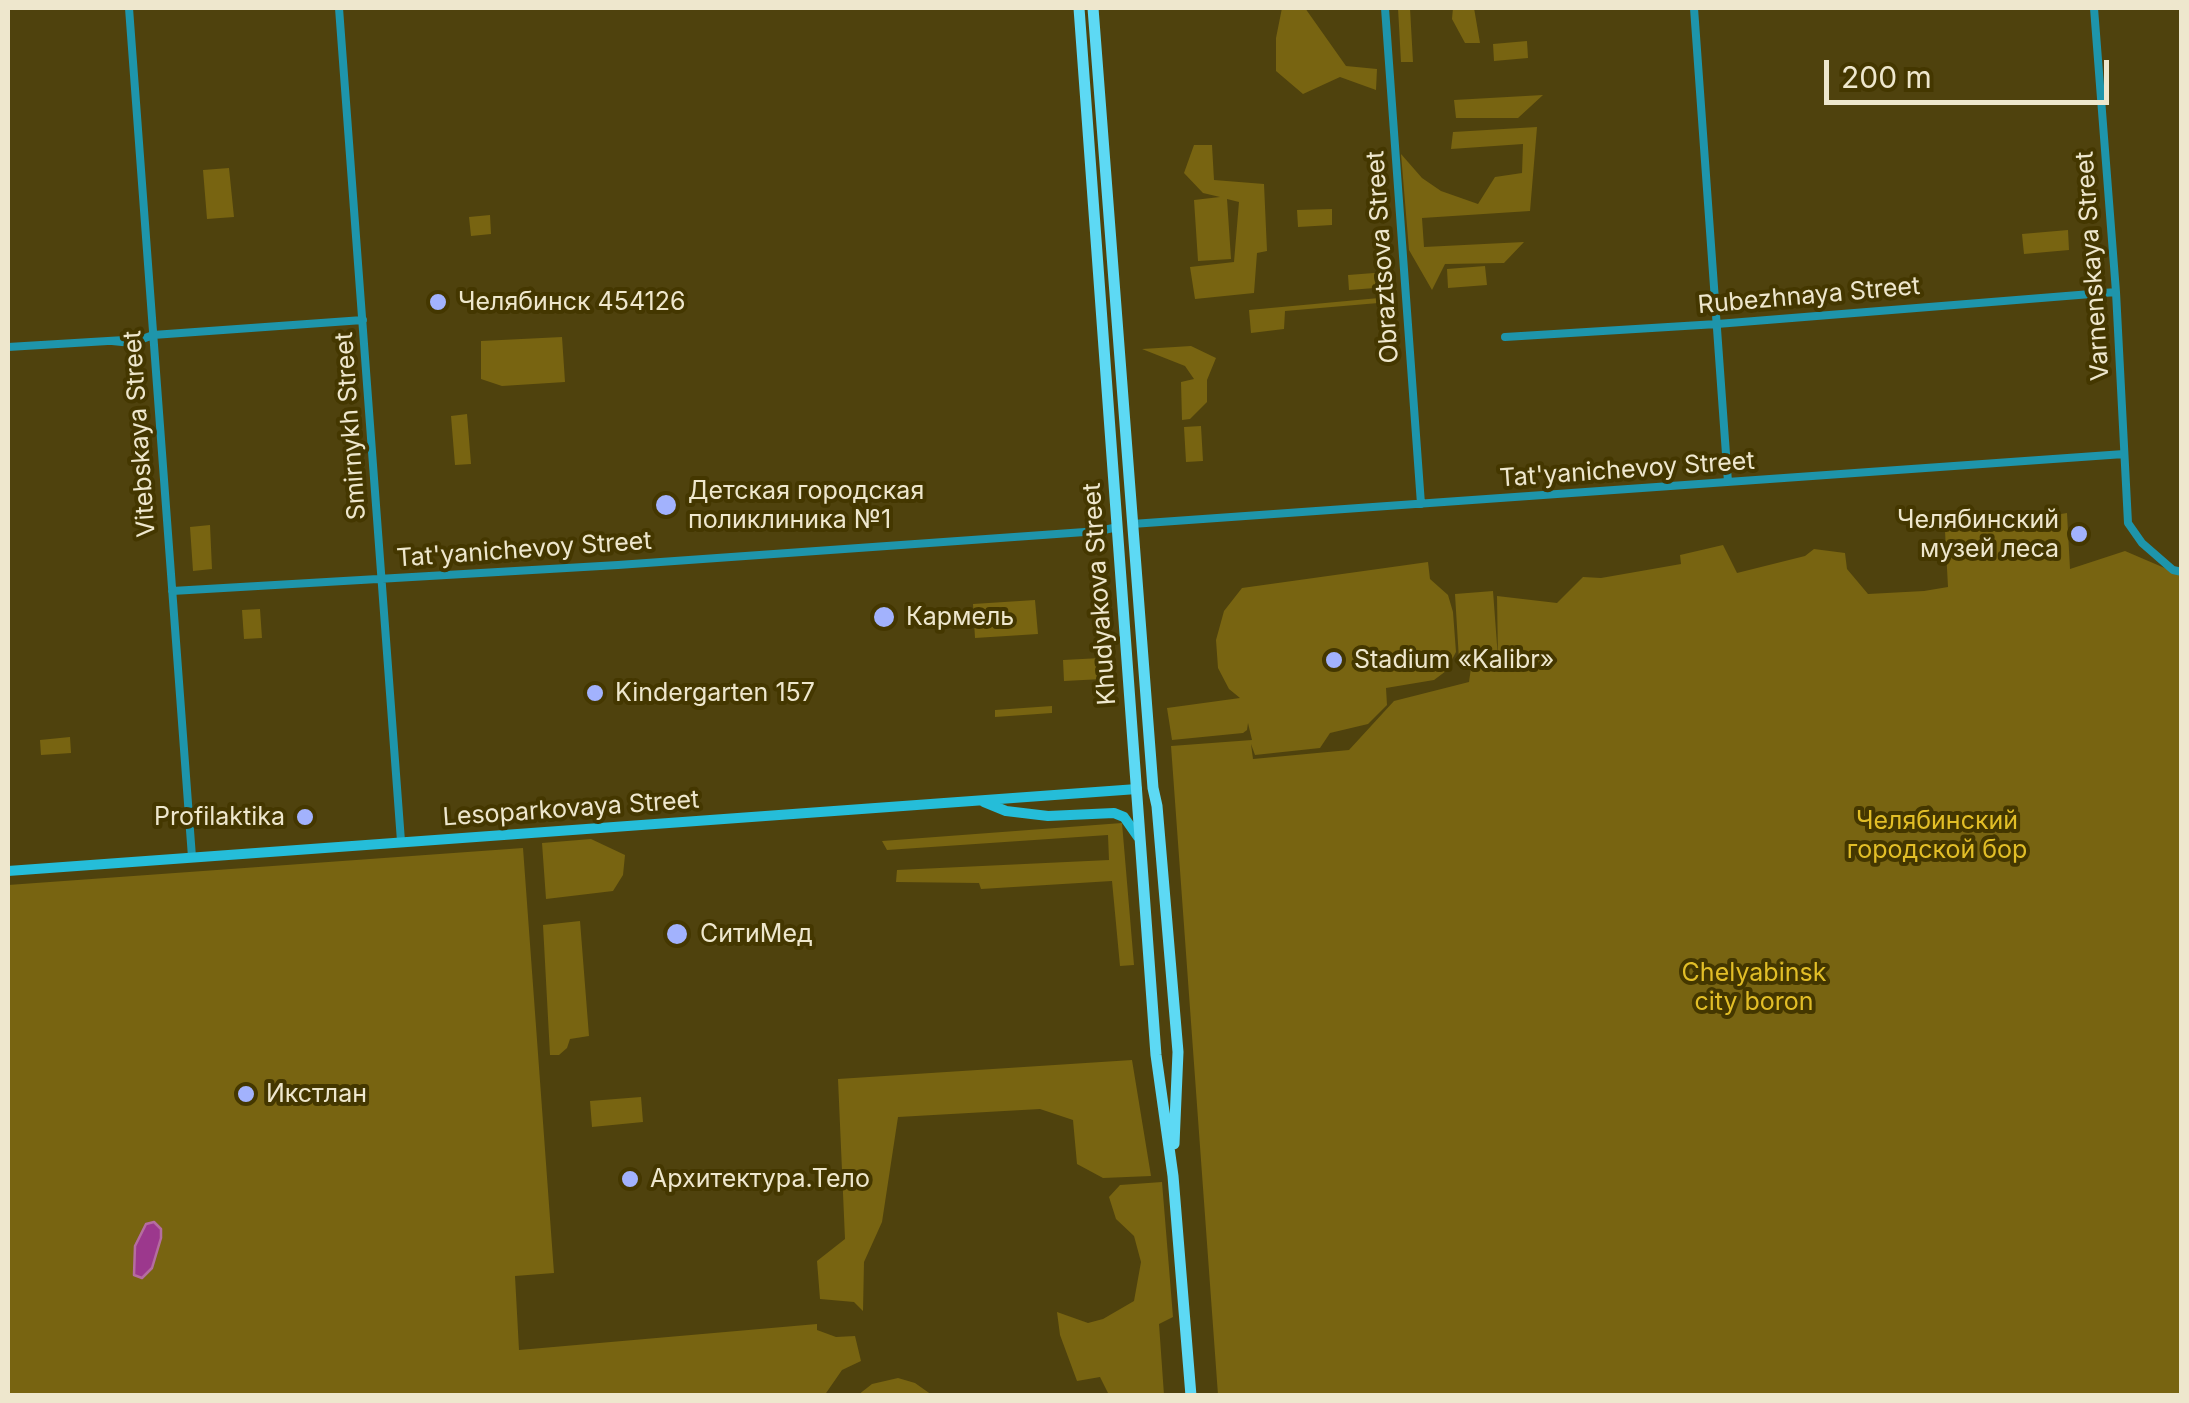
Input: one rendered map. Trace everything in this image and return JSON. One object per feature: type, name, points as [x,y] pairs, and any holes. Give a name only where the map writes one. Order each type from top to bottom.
[{"type":"main road","name":"Khudyakova Street","points":[[1079,8],[1156,1055],[1173,1176],[1190,1396]]},
{"type":"main road","name":"Khudyakova Street","points":[[1093,8],[1152,788],[1158,818],[1178,1052],[1173,1176]]},
{"type":"main road","points":[[1118,527],[1132,524]]},
{"type":"main road","points":[[1137,789],[1152,788]]},
{"type":"main road","name":"Lesoparkovaya Street","points":[[8,871],[1137,789]]},
{"type":"main road","points":[[978,800],[1006,811],[1036,815],[1114,813],[1132,824],[1142,844]]},
{"type":"street","name":"Vitebskaya Street","points":[[129,8],[192,857]]},
{"type":"street","name":"Smirnykh Street","points":[[339,8],[402,841]]},
{"type":"street","name":"Obraztsova Street","points":[[1385,8],[1420,504]]},
{"type":"street","points":[[1694,8],[1728,482]]},
{"type":"street","name":"Varnenskaya Street","points":[[2094,8],[2116,292],[2128,523],[2142,543],[2173,570],[2182,572]]},
{"type":"street","name":"Rubezhnaya Street","points":[[1505,336],[1718,324],[2116,292]]},
{"type":"street","points":[[8,347],[132,343],[153,335],[363,320]]},
{"type":"street","name":"Tat'yanichevoy Street","points":[[1132,524],[2124,454]]},
{"type":"street","name":"Tat'yanichevoy Street","points":[[172,591],[1066,534],[1118,527]]},
{"type":"green space","points":[[1282,8],[1305,8],[1346,66],[1377,69],[1376,90],[1340,77],[1303,94],[1276,71],[1276,38]]},
{"type":"green space","points":[[1398,8],[1410,8],[1413,62],[1401,62]]},
{"type":"green space","points":[[1453,8],[1474,8],[1480,43],[1465,43],[1452,19]]},
{"type":"green space","points":[[1527,41],[1528,58],[1494,61],[1493,44]]},
{"type":"green space","points":[[1543,95],[1518,118],[1456,118],[1454,100]]},
{"type":"green space","points":[[1537,127],[1530,211],[1422,218],[1424,247],[1524,242],[1504,263],[1445,264],[1432,290],[1409,250],[1401,154],[1422,178],[1441,191],[1478,204],[1495,177],[1522,173],[1523,144],[1451,149],[1453,132]]},
{"type":"green space","points":[[1194,145],[1212,145],[1214,180],[1264,184],[1267,251],[1257,253],[1254,293],[1195,299],[1190,267],[1234,262],[1239,202],[1227,199],[1231,259],[1198,261],[1194,200],[1220,197],[1203,193],[1184,173]]},
{"type":"green space","points":[[229,168],[234,217],[207,219],[203,170]]},
{"type":"green space","points":[[1332,209],[1332,225],[1298,227],[1297,210]]},
{"type":"green space","points":[[490,215],[491,234],[471,236],[469,217]]},
{"type":"green space","points":[[2068,230],[2069,250],[2024,254],[2022,234]]},
{"type":"green space","points":[[1485,266],[1487,285],[1448,288],[1447,269]]},
{"type":"green space","points":[[1387,272],[1388,287],[1349,290],[1348,275]]},
{"type":"green space","points":[[1390,297],[1390,302],[1285,311],[1284,329],[1251,333],[1249,310]]},
{"type":"green space","points":[[562,337],[565,382],[502,386],[481,379],[481,341]]},
{"type":"green space","points":[[1191,346],[1216,358],[1207,380],[1207,402],[1190,419],[1182,420],[1181,382],[1194,379],[1185,366],[1142,349]]},
{"type":"green space","points":[[467,414],[471,464],[455,465],[451,416]]},
{"type":"green space","points":[[1201,426],[1203,461],[1186,462],[1184,427]]},
{"type":"green space","name":"Челябинский городской бор","points":[[2067,513],[2070,569],[2125,551],[2181,575],[2181,1395],[1218,1395],[1171,746],[1252,740],[1248,723],[1243,733],[1172,740],[1167,708],[1240,698],[1229,689],[1218,668],[1216,640],[1224,611],[1242,588],[1428,562],[1430,579],[1448,595],[1456,652],[1446,671],[1434,680],[1386,688],[1387,705],[1368,724],[1330,733],[1320,748],[1255,755],[1251,744],[1253,759],[1349,750],[1394,701],[1469,682],[1472,661],[1485,659],[1459,660],[1455,594],[1493,591],[1498,658],[1497,596],[1557,603],[1583,577],[1601,578],[1681,564],[1680,555],[1723,545],[1737,573],[1805,556],[1814,549],[1845,553],[1847,569],[1868,594],[1924,591],[1948,587],[1945,531],[1984,522]]},
{"type":"green space","points":[[210,525],[212,569],[193,571],[190,527]]},
{"type":"green space","points":[[1035,600],[1038,634],[975,638],[973,604]]},
{"type":"green space","points":[[260,609],[262,638],[244,639],[242,610]]},
{"type":"green space","points":[[1101,658],[1103,679],[1064,681],[1063,660]]},
{"type":"green space","points":[[1052,706],[1052,713],[995,717],[995,710]]},
{"type":"green space","points":[[70,737],[71,753],[41,755],[40,740]]},
{"type":"green space","points":[[1122,823],[1134,965],[1120,966],[1112,881],[981,889],[979,883],[896,882],[897,870],[1109,860],[1108,835],[887,850],[882,841]]},
{"type":"green space","points":[[591,839],[625,855],[623,875],[613,891],[546,899],[542,843]]},
{"type":"green space","points":[[523,848],[554,1273],[515,1276],[519,1350],[817,1324],[817,1330],[836,1337],[855,1336],[861,1361],[842,1370],[824,1396],[8,1395],[8,885]]},
{"type":"green space","points":[[580,921],[589,1036],[570,1039],[559,1055],[550,1055],[543,925]]},
{"type":"green space","points":[[1132,1060],[1151,1176],[1103,1178],[1077,1164],[1073,1120],[1040,1109],[898,1117],[882,1222],[864,1262],[863,1311],[854,1302],[820,1299],[817,1261],[845,1239],[838,1079]]},
{"type":"green space","points":[[641,1097],[643,1122],[592,1127],[590,1101]]},
{"type":"green space","points":[[1162,1182],[1173,1317],[1159,1324],[1164,1395],[1109,1395],[1100,1377],[1077,1381],[1060,1335],[1057,1312],[1088,1323],[1134,1301],[1141,1262],[1134,1236],[1116,1219],[1109,1197],[1120,1185]]},
{"type":"green space","points":[[898,1378],[915,1383],[932,1395],[858,1395],[872,1384]]},
{"type":"shaded area","points":[[154,1222],[161,1229],[161,1238],[152,1268],[142,1278],[134,1275],[135,1246],[146,1224]]},
{"type":"place","name":"Челябинск 454126","points":[[438,302]]},
{"type":"place","name":"Детская городская поликлиника №1","points":[[666,505]]},
{"type":"place","name":"Челябинский музей леса","points":[[2079,534]]},
{"type":"place","name":"Кармель","points":[[884,617]]},
{"type":"place","name":"Stadium «Kalibr»","points":[[1334,660]]},
{"type":"place","name":"Kindergarten 157","points":[[595,693]]},
{"type":"place","name":"Profilaktika","points":[[305,817]]},
{"type":"place","name":"СитиМед","points":[[677,934]]},
{"type":"place","name":"Икстлан","points":[[246,1094]]},
{"type":"place","name":"Архитектура.Тело","points":[[630,1179]]},
{"type":"park label","name":"Chelyabinsk city boron","points":[[1754,988]]}]
